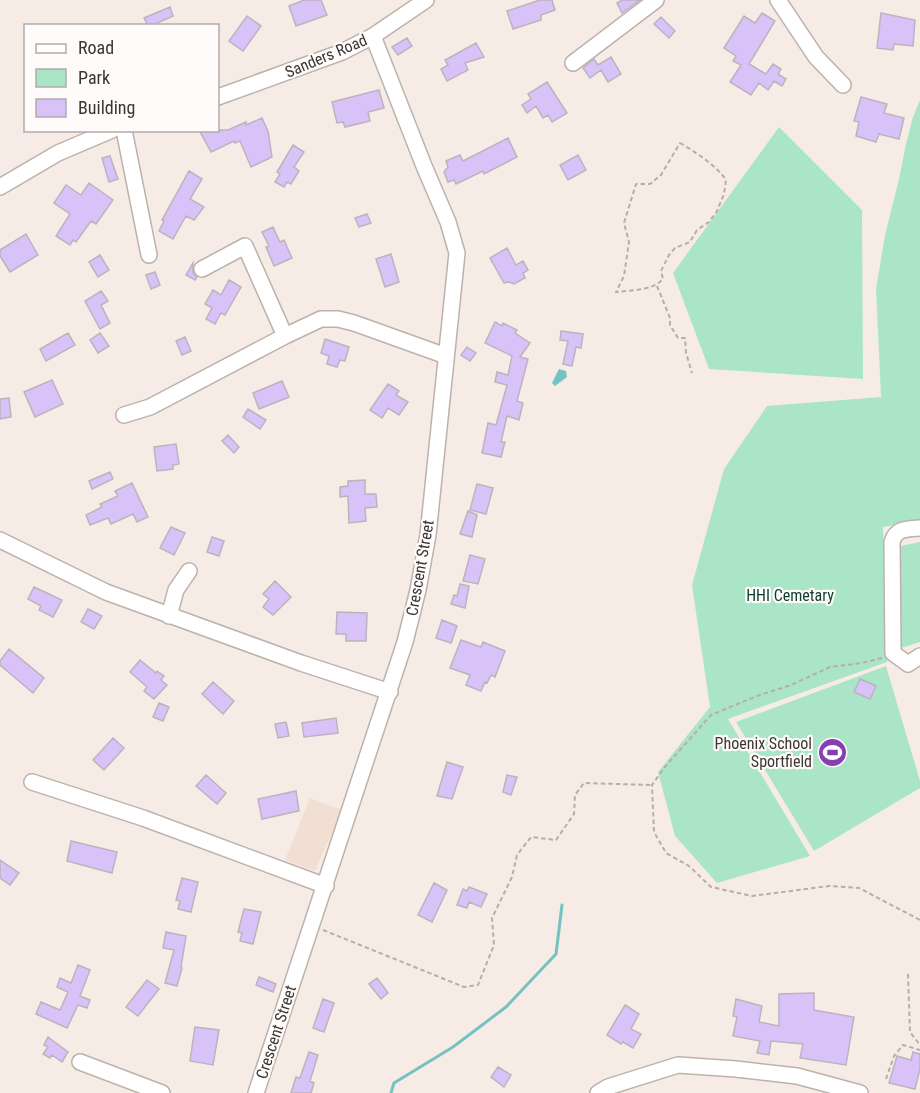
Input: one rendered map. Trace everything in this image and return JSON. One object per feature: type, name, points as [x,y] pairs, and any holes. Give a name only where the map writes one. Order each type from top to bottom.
[{"type":"street","points":[[573,63],[656,0]]},
{"type":"street","points":[[778,0],[816,57],[843,85]]},
{"type":"street","name":"Sanders Road","points":[[219,98],[342,52],[373,36],[422,1]]},
{"type":"street","name":"Crescent Street","points":[[256,1093],[390,692],[418,590],[428,536],[457,253],[455,239],[373,36]]},
{"type":"street","points":[[0,187],[58,153],[107,132]]},
{"type":"street","points":[[124,132],[149,255]]},
{"type":"street","points":[[202,269],[245,246],[285,336]]},
{"type":"street","points":[[124,415],[150,407],[321,319],[338,319],[446,356]]},
{"type":"street","points":[[920,528],[901,530],[892,542],[893,653],[908,664],[920,656]]},
{"type":"street","points":[[2,546],[106,592],[169,616],[390,692]]},
{"type":"street","points":[[169,616],[176,590],[189,571]]},
{"type":"street","points":[[32,782],[143,818],[326,886]]},
{"type":"street","points":[[80,1062],[162,1093]]},
{"type":"street","points":[[598,1093],[608,1087],[678,1065],[797,1076],[860,1093]]},
{"type":"path","points":[[680,143],[722,174],[726,180],[724,194],[710,222],[697,231],[690,242],[675,248],[669,255],[661,271],[663,279],[657,286],[630,293],[616,292],[624,276],[629,242],[624,223],[636,184],[650,184],[662,175],[680,143]]},
{"type":"path","points":[[657,286],[670,318],[670,326],[678,338],[685,338],[686,353],[692,373]]},
{"type":"path","points":[[893,653],[862,663],[830,667],[791,685],[711,715],[652,785],[654,832],[666,853],[689,867],[711,887],[752,896],[829,886],[859,888],[920,920]]},
{"type":"path","points":[[312,926],[464,987],[478,985],[494,945],[492,918],[512,877],[517,855],[531,837],[556,840],[574,814],[575,795],[584,783],[652,785]]},
{"type":"path","points":[[908,974],[910,1032],[920,1045]]},
{"type":"path","points":[[886,1079],[894,1056],[903,1045],[920,1050]]},
{"type":"shaded area","points":[[310,798],[342,810],[315,871],[285,860]]},
{"type":"green space","name":"HHI Cemetary","points":[[920,100],[920,521],[883,527],[887,662],[728,719],[810,856],[717,883],[675,836],[658,772],[710,707],[692,585],[724,469],[767,406],[881,397],[876,289],[885,235],[906,144]]},
{"type":"green space","points":[[779,127],[862,210],[863,379],[709,369],[673,273]]},
{"type":"green space","points":[[920,542],[920,642],[901,648],[900,546]]},
{"type":"green space","name":"Phoenix School Sportfield","points":[[886,666],[920,781],[920,788],[814,851],[736,722]]},
{"type":"water","points":[[559,369],[566,371],[567,377],[555,386],[552,383]]},
{"type":"building","points":[[304,0],[321,0],[327,15],[296,26],[289,6]]},
{"type":"building","points":[[540,0],[552,0],[555,10],[541,15],[541,20],[513,29],[507,11]]},
{"type":"building","points":[[622,0],[640,0],[622,13],[617,3]]},
{"type":"building","points":[[170,7],[173,16],[158,24],[147,24],[144,18]]},
{"type":"building","points":[[762,13],[775,21],[749,64],[766,74],[773,64],[781,69],[778,74],[786,79],[782,86],[774,81],[768,90],[759,83],[751,95],[730,82],[741,65],[733,61],[736,56],[724,48],[744,16],[755,23]]},
{"type":"building","points":[[881,13],[915,20],[913,46],[894,44],[893,50],[877,48]]},
{"type":"building","points":[[247,16],[261,26],[243,51],[229,41]]},
{"type":"building","points":[[661,17],[675,31],[669,38],[654,24]]},
{"type":"building","points":[[407,38],[412,46],[398,55],[392,47]]},
{"type":"building","points":[[476,43],[484,57],[465,63],[468,70],[447,81],[441,69],[448,65],[445,60]]},
{"type":"building","points":[[611,57],[621,74],[608,82],[601,70],[590,78],[583,68],[594,59],[598,65]]},
{"type":"building","points":[[547,82],[567,113],[552,122],[548,115],[543,118],[536,106],[527,113],[522,105],[531,99],[528,94]]},
{"type":"building","points":[[379,90],[384,108],[368,112],[370,121],[345,127],[343,122],[337,123],[332,102]]},
{"type":"building","points":[[861,97],[887,104],[884,113],[904,118],[899,139],[879,134],[876,142],[856,136],[859,122],[854,121]]},
{"type":"building","points":[[262,118],[268,131],[272,157],[251,167],[240,141],[235,143],[234,141],[211,152],[200,132],[219,132],[219,130],[228,130],[246,122],[246,125]]},
{"type":"building","points":[[508,138],[517,157],[484,174],[483,171],[456,184],[454,180],[448,182],[444,172],[448,167],[446,161],[460,155],[463,161]]},
{"type":"building","points":[[293,145],[304,152],[294,167],[299,171],[291,184],[287,182],[284,187],[275,182],[280,174],[277,172]]},
{"type":"building","points":[[578,155],[586,170],[568,180],[560,165]]},
{"type":"building","points":[[110,156],[118,179],[109,182],[102,158]]},
{"type":"building","points":[[189,171],[202,179],[190,199],[204,207],[194,220],[186,216],[173,239],[159,231],[164,221],[162,220]]},
{"type":"building","points":[[89,183],[113,200],[96,224],[91,221],[76,242],[73,240],[70,245],[56,236],[70,214],[54,203],[66,185],[81,195]]},
{"type":"building","points":[[367,214],[371,223],[359,227],[355,218]]},
{"type":"building","points":[[273,227],[280,242],[284,240],[292,258],[274,266],[266,247],[269,246],[262,232]]},
{"type":"building","points":[[26,234],[38,255],[10,272],[0,256],[0,250]]},
{"type":"building","points":[[507,248],[516,265],[523,261],[528,270],[523,273],[525,278],[514,284],[504,283],[490,258]]},
{"type":"building","points":[[391,254],[399,282],[385,287],[376,259]]},
{"type":"building","points":[[100,255],[109,270],[98,277],[89,262]]},
{"type":"building","points":[[193,263],[193,273],[197,277],[195,280],[186,275]]},
{"type":"building","points":[[155,272],[160,285],[151,289],[146,275]]},
{"type":"building","points":[[229,280],[241,287],[225,315],[221,313],[215,324],[206,319],[212,308],[205,304],[213,290],[221,295]]},
{"type":"building","points":[[101,291],[108,301],[101,305],[110,323],[100,329],[85,301]]},
{"type":"building","points":[[495,322],[517,330],[515,333],[530,343],[520,357],[528,359],[517,401],[523,403],[519,420],[507,416],[501,442],[505,442],[501,457],[482,453],[488,423],[496,425],[507,385],[495,382],[497,372],[508,375],[512,356],[485,343]]},
{"type":"building","points":[[561,331],[583,334],[581,348],[576,347],[572,366],[563,364],[568,341],[560,340]]},
{"type":"building","points":[[68,333],[75,345],[46,361],[40,349]]},
{"type":"building","points":[[100,333],[109,346],[98,353],[90,340]]},
{"type":"building","points":[[185,337],[191,351],[182,355],[176,341]]},
{"type":"building","points":[[325,339],[349,347],[345,361],[340,360],[337,367],[327,364],[329,356],[321,353]]},
{"type":"building","points":[[467,347],[476,353],[470,361],[461,355]]},
{"type":"building","points":[[52,380],[63,404],[35,417],[24,392]]},
{"type":"building","points":[[282,381],[289,397],[259,409],[253,393]]},
{"type":"building","points":[[388,384],[399,391],[396,395],[408,402],[399,415],[388,408],[382,418],[370,410]]},
{"type":"building","points":[[9,398],[11,417],[0,419],[0,399]]},
{"type":"building","points":[[248,409],[266,420],[260,429],[243,417]]},
{"type":"building","points":[[228,435],[239,447],[234,453],[222,441]]},
{"type":"building","points":[[176,444],[179,464],[173,465],[173,469],[157,471],[154,447]]},
{"type":"building","points":[[110,472],[113,479],[92,489],[89,481]]},
{"type":"building","points":[[365,480],[365,494],[376,494],[377,507],[365,508],[366,521],[349,523],[348,496],[340,497],[340,487],[348,486],[348,481]]},
{"type":"building","points":[[132,483],[148,517],[137,522],[133,514],[111,524],[108,518],[90,525],[86,515],[102,507],[100,504],[118,496],[115,491]]},
{"type":"building","points":[[477,484],[493,488],[486,514],[470,510]]},
{"type":"building","points":[[468,511],[477,515],[472,537],[460,534]]},
{"type":"building","points":[[171,527],[185,533],[174,555],[160,548]]},
{"type":"building","points":[[212,537],[224,541],[219,556],[207,552]]},
{"type":"building","points":[[470,555],[485,559],[478,584],[463,581]]},
{"type":"building","points":[[275,581],[291,597],[273,615],[263,607],[269,599],[263,594]]},
{"type":"building","points":[[460,584],[469,586],[465,608],[451,604],[454,595],[457,596]]},
{"type":"building","points":[[34,587],[62,600],[53,617],[39,610],[41,606],[28,599]]},
{"type":"building","points":[[88,609],[102,616],[94,629],[81,622]]},
{"type":"building","points":[[337,612],[367,613],[366,641],[346,641],[346,634],[336,634]]},
{"type":"building","points":[[442,620],[457,626],[451,643],[436,638]]},
{"type":"building","points":[[461,640],[481,647],[483,642],[505,651],[495,677],[491,675],[481,691],[466,685],[470,675],[450,668]]},
{"type":"building","points":[[9,649],[44,678],[33,693],[0,665],[0,661]]},
{"type":"building","points":[[140,660],[156,673],[157,671],[164,676],[161,680],[167,685],[154,699],[144,691],[147,687],[130,672]]},
{"type":"building","points":[[860,679],[876,686],[870,699],[854,692]]},
{"type":"building","points":[[213,682],[234,701],[223,714],[202,694]]},
{"type":"building","points":[[159,703],[169,707],[163,721],[153,717]]},
{"type":"building","points":[[336,718],[338,733],[304,737],[302,723]]},
{"type":"building","points":[[286,722],[289,736],[278,738],[275,724]]},
{"type":"building","points":[[113,738],[124,748],[104,770],[93,760]]},
{"type":"building","points":[[447,762],[463,767],[452,799],[437,796]]},
{"type":"building","points":[[206,775],[226,793],[217,804],[196,786]]},
{"type":"building","points":[[507,775],[517,777],[511,795],[503,792]]},
{"type":"building","points":[[296,791],[299,811],[262,819],[258,799]]},
{"type":"building","points":[[71,841],[117,852],[112,873],[67,861]]},
{"type":"building","points":[[0,860],[19,873],[10,885],[0,878]]},
{"type":"building","points":[[182,878],[198,882],[191,912],[178,909],[180,901],[176,900]]},
{"type":"building","points":[[434,883],[447,890],[432,922],[418,915]]},
{"type":"building","points":[[469,887],[487,894],[481,907],[469,902],[467,908],[457,905],[463,889],[467,891]]},
{"type":"building","points":[[244,909],[261,912],[253,944],[240,941],[242,933],[238,932]]},
{"type":"building","points":[[166,932],[186,936],[177,986],[165,983],[174,950],[163,948]]},
{"type":"building","points":[[78,965],[90,970],[80,996],[90,1000],[87,1008],[78,1005],[67,1028],[36,1014],[41,1002],[60,1010],[68,992],[57,987],[60,978],[71,983]]},
{"type":"building","points":[[259,977],[276,984],[273,992],[256,985]]},
{"type":"building","points":[[377,978],[388,993],[381,999],[369,984]]},
{"type":"building","points":[[147,980],[159,989],[138,1016],[126,1007]]},
{"type":"building","points":[[814,993],[814,1010],[854,1017],[846,1065],[800,1058],[803,1044],[771,1041],[769,1055],[757,1053],[760,1041],[733,1036],[737,1017],[733,1016],[736,999],[762,1006],[759,1022],[779,1026],[779,994]]},
{"type":"building","points":[[323,999],[334,1003],[324,1032],[313,1028]]},
{"type":"building","points":[[625,1005],[639,1014],[631,1029],[641,1034],[633,1048],[607,1035]]},
{"type":"building","points":[[195,1027],[219,1030],[213,1065],[190,1061]]},
{"type":"building","points":[[48,1037],[68,1052],[62,1062],[52,1055],[50,1058],[43,1054],[48,1047],[44,1045]]},
{"type":"building","points":[[309,1052],[318,1055],[310,1081],[314,1083],[311,1093],[291,1093],[296,1077],[300,1078]]},
{"type":"building","points":[[913,1052],[920,1054],[920,1069],[915,1089],[889,1083],[897,1056],[911,1060]]},
{"type":"building","points":[[498,1067],[511,1075],[504,1087],[491,1077]]},
{"type":"waterway","points":[[391,1093],[394,1083],[453,1047],[506,1007],[556,954],[562,905]]},
{"type":"place","name":"Phoenix School Sportfield","points":[[833,752]]}]
